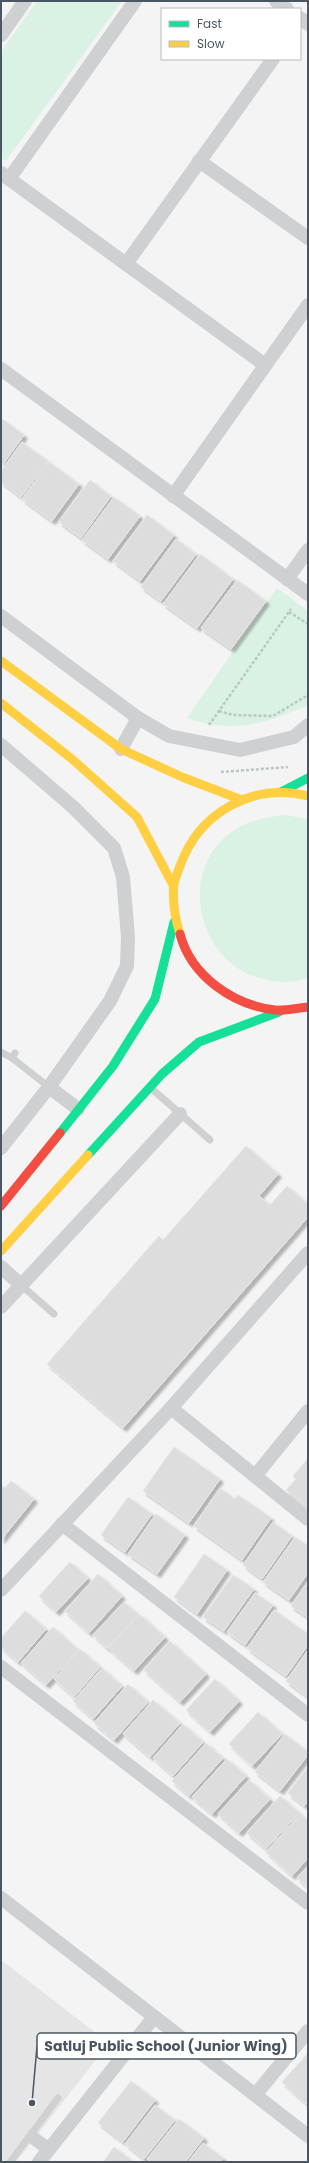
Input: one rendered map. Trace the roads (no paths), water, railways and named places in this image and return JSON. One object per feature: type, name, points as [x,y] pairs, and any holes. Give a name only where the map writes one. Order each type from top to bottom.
[{"type":"street","points":[[1,34],[25,1]]},
{"type":"street","points":[[135,1],[5,176],[265,365]]},
{"type":"street","points":[[276,1],[286,8]]},
{"type":"street","points":[[126,264],[271,60]]},
{"type":"street","points":[[199,161],[308,238]]},
{"type":"street","points":[[173,496],[308,305]]},
{"type":"street","points":[[1,369],[308,594]]},
{"type":"street","points":[[287,579],[308,550]]},
{"type":"street","points":[[1,616],[138,718],[169,736],[240,750],[294,737],[308,724]]},
{"type":"street","points":[[1,661],[121,750],[182,777],[242,800]]},
{"type":"street","points":[[1,703],[72,759],[137,817],[173,885]]},
{"type":"street","points":[[121,750],[138,718]]},
{"type":"street","points":[[1,745],[62,797],[114,848],[124,877],[128,937],[127,966],[110,1000],[49,1087],[1,1148]]},
{"type":"street","points":[[308,778],[281,792],[242,800],[210,818],[191,840],[179,863],[173,885],[172,903],[174,922],[192,964],[221,993],[258,1009],[296,1010],[308,1007]]},
{"type":"street","points":[[281,792],[308,796]]},
{"type":"street","points":[[1,1206],[113,1066],[155,999],[174,922]]},
{"type":"street","points":[[1,1251],[162,1074],[199,1042],[286,1010]]},
{"type":"street","points":[[49,1087],[78,1109]]},
{"type":"street","points":[[1,1307],[180,1114]]},
{"type":"street","points":[[1,1590],[171,1408],[308,1253]]},
{"type":"street","points":[[1,1267],[21,1285]]},
{"type":"street","points":[[171,1408],[308,1519]]},
{"type":"street","points":[[255,1476],[308,1411]]},
{"type":"street","points":[[62,1524],[308,1715]]},
{"type":"street","points":[[1,1667],[308,1903]]},
{"type":"street","points":[[1,1898],[308,2136]]},
{"type":"street","points":[[45,2154],[154,2016]]},
{"type":"street","points":[[255,2094],[308,2031]]},
{"type":"lane","points":[[1,1052],[14,1055],[49,1087]]},
{"type":"lane","points":[[150,1087],[210,1140]]},
{"type":"lane","points":[[21,1285],[54,1314]]},
{"type":"lane","points":[[10,2162],[58,2098]]},
{"type":"lane","points":[[30,2135],[45,2154]]},
{"type":"place","name":"Satluj Public School (Junior Wing)","points":[[32,2103]]}]
